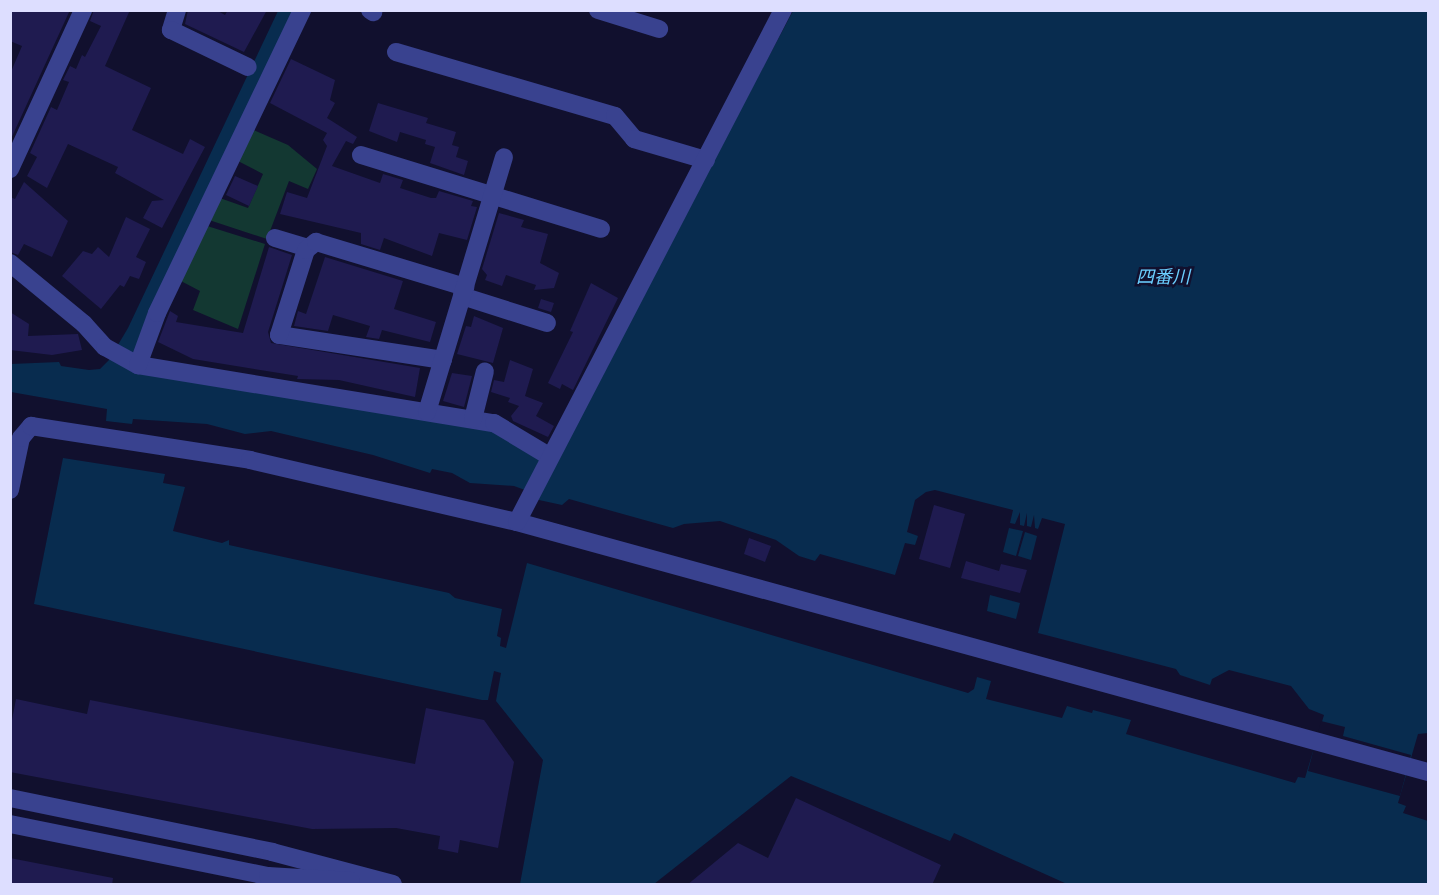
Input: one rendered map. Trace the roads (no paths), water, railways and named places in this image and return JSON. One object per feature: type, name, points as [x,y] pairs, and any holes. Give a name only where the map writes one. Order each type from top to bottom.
[{"type":"street","points":[[10,169],[83,10]]},
{"type":"street","points":[[177,10],[171,30],[248,67]]},
{"type":"street","points":[[136,364],[157,313],[302,10]]},
{"type":"street","points":[[598,10],[659,29]]},
{"type":"street","points":[[517,522],[548,458],[783,10]]},
{"type":"street","points":[[396,52],[615,116],[634,139],[706,160]]},
{"type":"street","points":[[361,155],[601,230]]},
{"type":"street","points":[[426,412],[504,157]]},
{"type":"street","points":[[275,238],[308,248]]},
{"type":"street","points":[[443,360],[279,335],[308,248],[316,242],[464,291],[547,323]]},
{"type":"street","points":[[10,263],[113,352],[136,364],[494,423],[548,458]]},
{"type":"street","points":[[473,419],[485,371]]},
{"type":"street","points":[[11,487],[16,438],[23,431],[37,426],[198,450],[517,522],[1428,772]]},
{"type":"street","points":[[10,798],[272,852],[392,884]]},
{"type":"street","points":[[10,824],[268,876],[392,884]]},
{"type":"water","name":"四番川","points":[[278,11],[295,11],[132,369],[497,428],[551,465],[793,11],[1428,11],[1428,733],[1418,734],[1398,803],[1406,806],[1403,813],[1428,821],[1428,884],[1067,884],[954,833],[950,841],[791,776],[654,884],[520,884],[543,760],[496,701],[501,673],[494,671],[488,700],[482,700],[34,604],[63,458],[165,474],[163,483],[185,487],[173,531],[222,543],[229,540],[229,545],[449,593],[455,598],[502,609],[497,636],[501,638],[500,646],[506,648],[527,563],[968,693],[974,689],[977,677],[991,681],[986,699],[1062,718],[1067,706],[1092,713],[1093,710],[1131,720],[1126,734],[1295,783],[1298,777],[1305,778],[1324,715],[1309,709],[1291,686],[1229,670],[1212,679],[1210,685],[1180,675],[1176,669],[1038,633],[1065,524],[1042,518],[1038,529],[1035,528],[1034,515],[1031,527],[1027,526],[1027,513],[1024,526],[1020,525],[1020,512],[1015,524],[1010,523],[1013,510],[935,490],[926,492],[915,500],[907,532],[918,536],[915,545],[905,543],[895,575],[820,554],[815,561],[799,556],[776,540],[720,521],[684,524],[673,528],[569,499],[562,505],[539,500],[536,494],[514,486],[470,483],[452,473],[432,469],[430,473],[373,455],[271,431],[245,434],[207,424],[133,419],[132,424],[106,421],[107,409],[11,392],[11,364],[59,362],[61,366],[89,370],[100,369],[109,360],[128,328]]},
{"type":"water","points":[[1009,528],[1023,531],[1016,556],[1003,552]]},
{"type":"water","points":[[1025,532],[1037,536],[1031,560],[1018,556]]},
{"type":"water","points":[[990,595],[1020,603],[1016,619],[987,611]]}]
